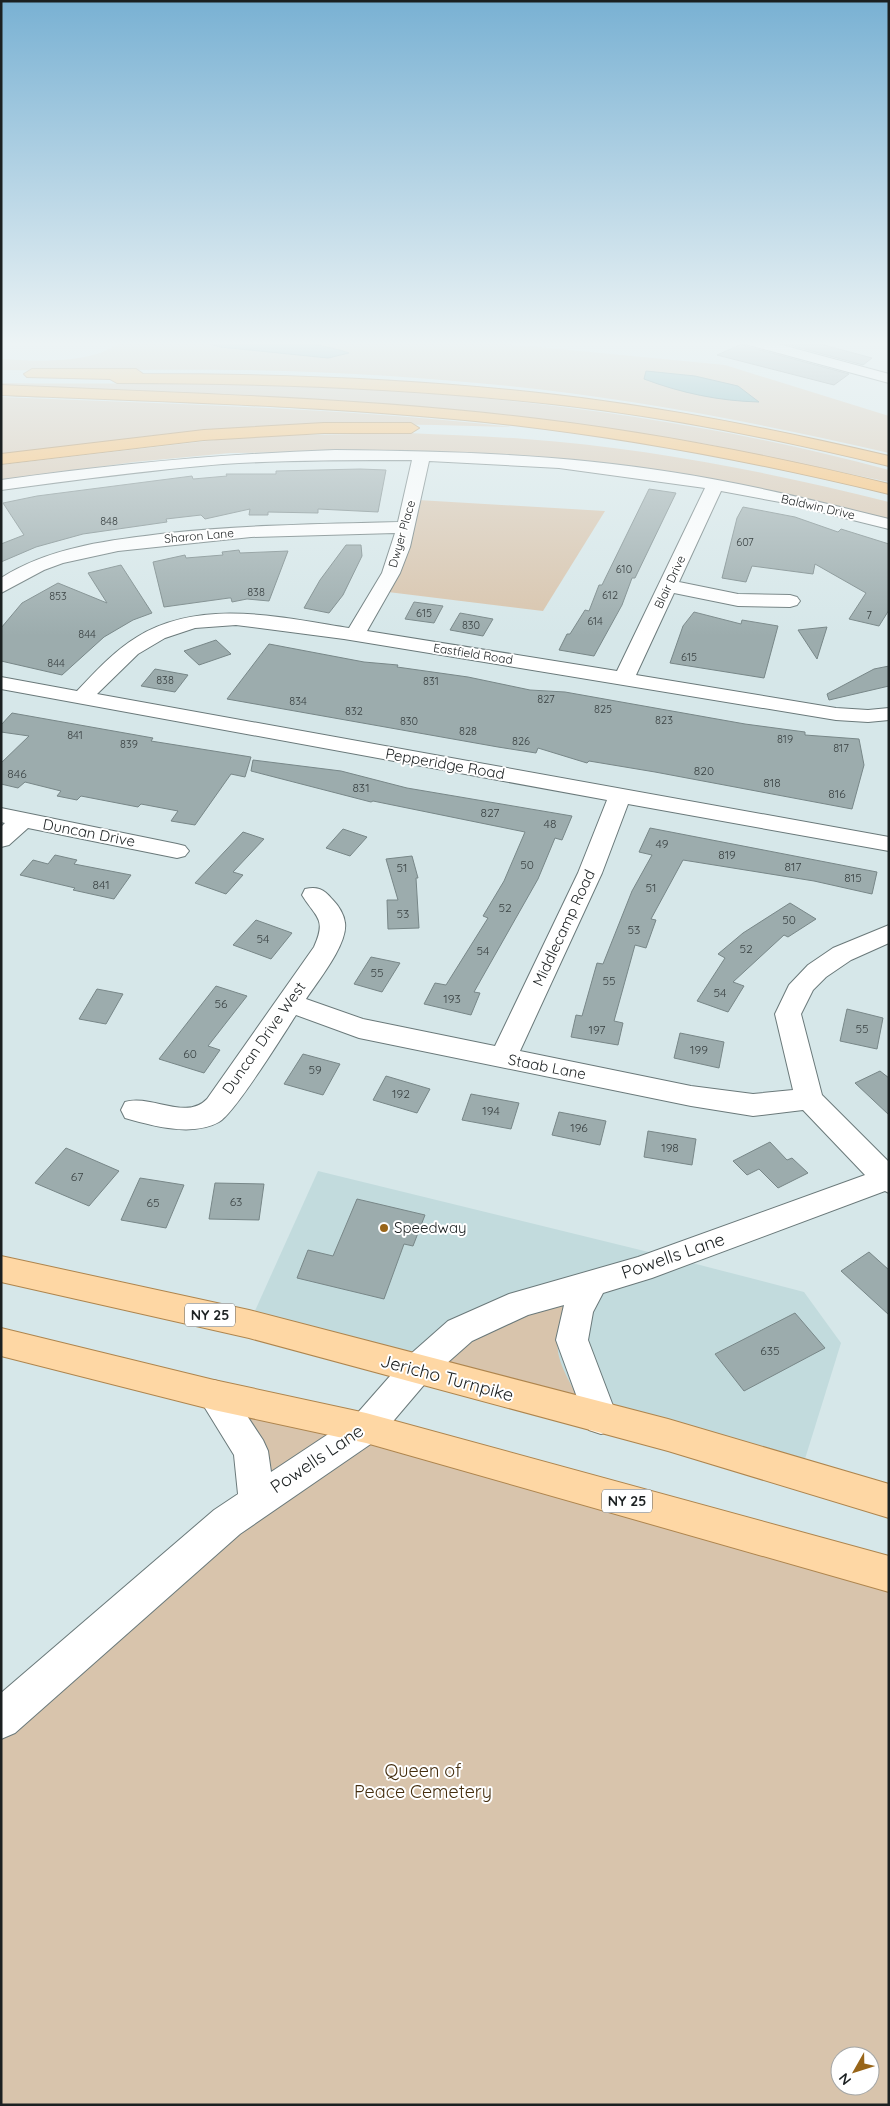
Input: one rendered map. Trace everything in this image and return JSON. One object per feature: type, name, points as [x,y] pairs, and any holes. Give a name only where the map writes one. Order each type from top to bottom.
[{"type":"highway","points":[[1,459],[160,439]]},
{"type":"highway","points":[[580,439],[693,453],[882,488]]},
{"type":"highway","points":[[647,439],[688,445],[781,463],[882,488]]},
{"type":"highway","points":[[790,439],[889,461]]},
{"type":"main road","name":"Jericho Turnpike","points":[[1,1269],[249,1324],[601,1419],[668,1435],[889,1502]]},
{"type":"main road","name":"NY 25","points":[[1,1342],[214,1395],[366,1428],[889,1574]]},
{"type":"street","name":"Baldwin Drive","points":[[1,485],[99,470],[198,460],[317,454],[422,455],[565,464],[646,473],[814,505],[889,524]]},
{"type":"street","name":"Dwyer Place","points":[[355,635],[391,573],[401,547],[422,455]]},
{"type":"street","name":"Blair Drive","points":[[624,678],[669,586],[714,485]]},
{"type":"street","name":"Sharon Lane","points":[[1,587],[41,565],[63,557],[113,546],[226,533],[299,529],[405,527]]},
{"type":"street","points":[[669,586],[738,600],[790,601]]},
{"type":"street","name":"Eastfield Road","points":[[82,698],[119,658],[136,644],[159,632],[195,622],[230,618],[252,619],[355,635],[836,714],[868,716],[889,714]]},
{"type":"street","name":"Pepperidge Road","points":[[1,683],[889,844]]},
{"type":"street","name":"Middlecamp Road","points":[[503,1058],[590,872],[620,796]]},
{"type":"street","points":[[1,840],[12,817]]},
{"type":"street","name":"Duncan Drive","points":[[12,817],[177,851]]},
{"type":"street","name":"Duncan Drive West","points":[[135,1110],[188,1120],[212,1113],[290,1003],[326,947],[333,929],[333,920],[324,903],[314,895]]},
{"type":"street","points":[[888,1179],[809,1099],[788,1014],[802,985],[817,971],[842,954],[889,933]]},
{"type":"street","name":"Staab Lane","points":[[290,1003],[359,1028],[691,1096],[753,1106],[809,1099]]},
{"type":"street","name":"Powells Lane","points":[[1,1719],[228,1522],[256,1500],[366,1428],[417,1369],[460,1331],[520,1304],[641,1269],[888,1179]]},
{"type":"street","points":[[592,1284],[577,1311],[572,1340],[601,1419]]},
{"type":"street","points":[[214,1395],[251,1451],[256,1500]]},
{"type":"shaded area","points":[[318,1171],[804,1292],[841,1343],[800,1475],[249,1324]]},
{"type":"green space","points":[[1,439],[123,439],[47,450],[1,456]]},
{"type":"green space","points":[[222,439],[526,439],[617,448],[663,455],[799,481],[889,502],[889,521],[799,497],[709,480],[526,457],[430,451],[230,453],[134,462],[1,481],[1,465]]},
{"type":"green space","points":[[677,439],[758,439],[889,470],[889,482]]},
{"type":"green space","points":[[828,439],[889,439],[889,453]]},
{"type":"green space","points":[[418,500],[605,511],[543,611],[388,592]]},
{"type":"green space","points":[[573,1297],[560,1327],[558,1350],[560,1361],[580,1401],[436,1363],[468,1336]]},
{"type":"green space","points":[[222,1401],[352,1431],[260,1489]]},
{"type":"green space","name":"Queen of Peace Cemetery","points":[[366,1428],[889,1574],[889,2105],[1,2105],[1,1719]]},
{"type":"building","points":[[386,470],[378,512],[318,509],[318,513],[268,512],[268,515],[249,515],[250,509],[205,519],[201,515],[166,519],[167,522],[83,534],[36,547],[1,562],[1,544],[24,535],[3,503],[37,496],[192,476],[193,479],[227,476],[226,474],[276,474],[276,471]]},
{"type":"building","points":[[649,489],[676,493],[635,578],[632,578],[622,605],[594,656],[559,650],[567,634],[570,634],[585,610],[589,611],[599,585],[602,585]]},
{"type":"building","points":[[743,507],[795,517],[838,532],[841,529],[889,544],[889,610],[879,626],[849,619],[866,593],[815,564],[813,574],[752,566],[746,582],[722,578],[737,518]]},
{"type":"building","points":[[346,545],[361,545],[362,556],[343,595],[329,613],[304,608],[320,580]]},
{"type":"building","points":[[239,550],[240,553],[288,551],[269,601],[247,599],[232,602],[231,598],[229,598],[164,607],[153,562],[185,555],[186,558],[223,555],[222,552]]},
{"type":"building","points":[[121,565],[152,613],[133,620],[104,637],[62,675],[1,661],[1,628],[22,603],[58,583],[107,603],[88,573]]},
{"type":"building","points":[[414,602],[443,606],[434,623],[405,619]]},
{"type":"building","points":[[694,612],[741,624],[742,620],[778,626],[764,678],[670,663],[683,626]]},
{"type":"building","points":[[460,613],[493,619],[483,636],[450,630]]},
{"type":"building","points":[[827,627],[817,659],[798,630]]},
{"type":"building","points":[[216,640],[231,654],[199,665],[184,651]]},
{"type":"building","points":[[269,644],[364,662],[398,665],[397,667],[468,677],[530,690],[565,692],[745,724],[805,732],[805,735],[859,739],[864,765],[852,809],[655,772],[589,761],[587,763],[538,748],[536,753],[227,699]]},
{"type":"building","points":[[889,666],[889,686],[829,700],[827,694],[874,669]]},
{"type":"building","points":[[155,669],[188,675],[175,692],[141,686]]},
{"type":"building","points":[[12,713],[153,738],[151,741],[251,757],[245,777],[231,774],[195,825],[171,821],[178,811],[141,804],[138,807],[81,796],[77,800],[57,796],[61,791],[25,782],[18,788],[1,784],[1,763],[29,736],[1,732],[1,725]]},
{"type":"building","points":[[253,760],[341,771],[407,788],[572,816],[562,840],[555,838],[538,879],[474,992],[480,993],[471,1015],[424,1004],[435,983],[446,985],[488,918],[483,916],[504,881],[525,832],[371,802],[251,771]]},
{"type":"building","points":[[650,828],[877,872],[872,894],[814,881],[683,860],[651,919],[656,920],[646,948],[635,945],[614,1021],[623,1023],[618,1045],[571,1037],[576,1015],[582,1016],[597,963],[603,964],[632,891],[652,855],[639,852]]},
{"type":"building","points":[[343,829],[367,837],[350,856],[326,848]]},
{"type":"building","points":[[243,832],[264,839],[233,872],[243,875],[226,894],[195,883]]},
{"type":"building","points":[[55,855],[77,860],[74,864],[131,875],[114,899],[20,875],[33,860],[48,864]]},
{"type":"building","points":[[412,856],[418,878],[416,878],[419,928],[388,929],[387,900],[398,900],[386,859]]},
{"type":"building","points":[[790,903],[816,919],[788,937],[784,935],[733,982],[744,986],[728,1012],[697,1001],[725,958],[718,954],[743,933]]},
{"type":"building","points":[[256,920],[292,933],[271,959],[233,945]]},
{"type":"building","points":[[371,957],[400,963],[382,992],[354,984]]},
{"type":"building","points":[[216,986],[247,996],[208,1046],[220,1050],[204,1073],[159,1059]]},
{"type":"building","points":[[97,989],[123,994],[106,1024],[79,1019]]},
{"type":"building","points":[[847,1009],[883,1018],[877,1049],[840,1041]]},
{"type":"building","points":[[680,1033],[724,1042],[719,1068],[674,1058]]},
{"type":"building","points":[[303,1054],[340,1064],[323,1095],[284,1084]]},
{"type":"building","points":[[880,1071],[889,1078],[889,1115],[855,1083]]},
{"type":"building","points":[[386,1076],[430,1089],[417,1113],[373,1100]]},
{"type":"building","points":[[471,1094],[519,1103],[511,1129],[462,1120]]},
{"type":"building","points":[[559,1112],[606,1121],[600,1145],[552,1135]]},
{"type":"building","points":[[648,1131],[696,1139],[692,1165],[644,1157]]},
{"type":"building","points":[[770,1142],[787,1160],[792,1158],[808,1173],[778,1188],[759,1169],[747,1175],[733,1161]]},
{"type":"building","points":[[66,1148],[119,1171],[89,1206],[35,1183]]},
{"type":"building","points":[[140,1178],[184,1185],[166,1228],[121,1220]]},
{"type":"building","points":[[215,1183],[264,1184],[259,1220],[209,1219]]},
{"type":"building","points":[[357,1199],[425,1215],[413,1246],[404,1244],[384,1299],[297,1278],[308,1250],[333,1256]]},
{"type":"building","points":[[869,1252],[889,1270],[889,1315],[841,1271]]},
{"type":"building","points":[[795,1313],[825,1348],[744,1391],[715,1354]]},
{"type":"place","name":"Speedway","points":[[384,1228]]}]
